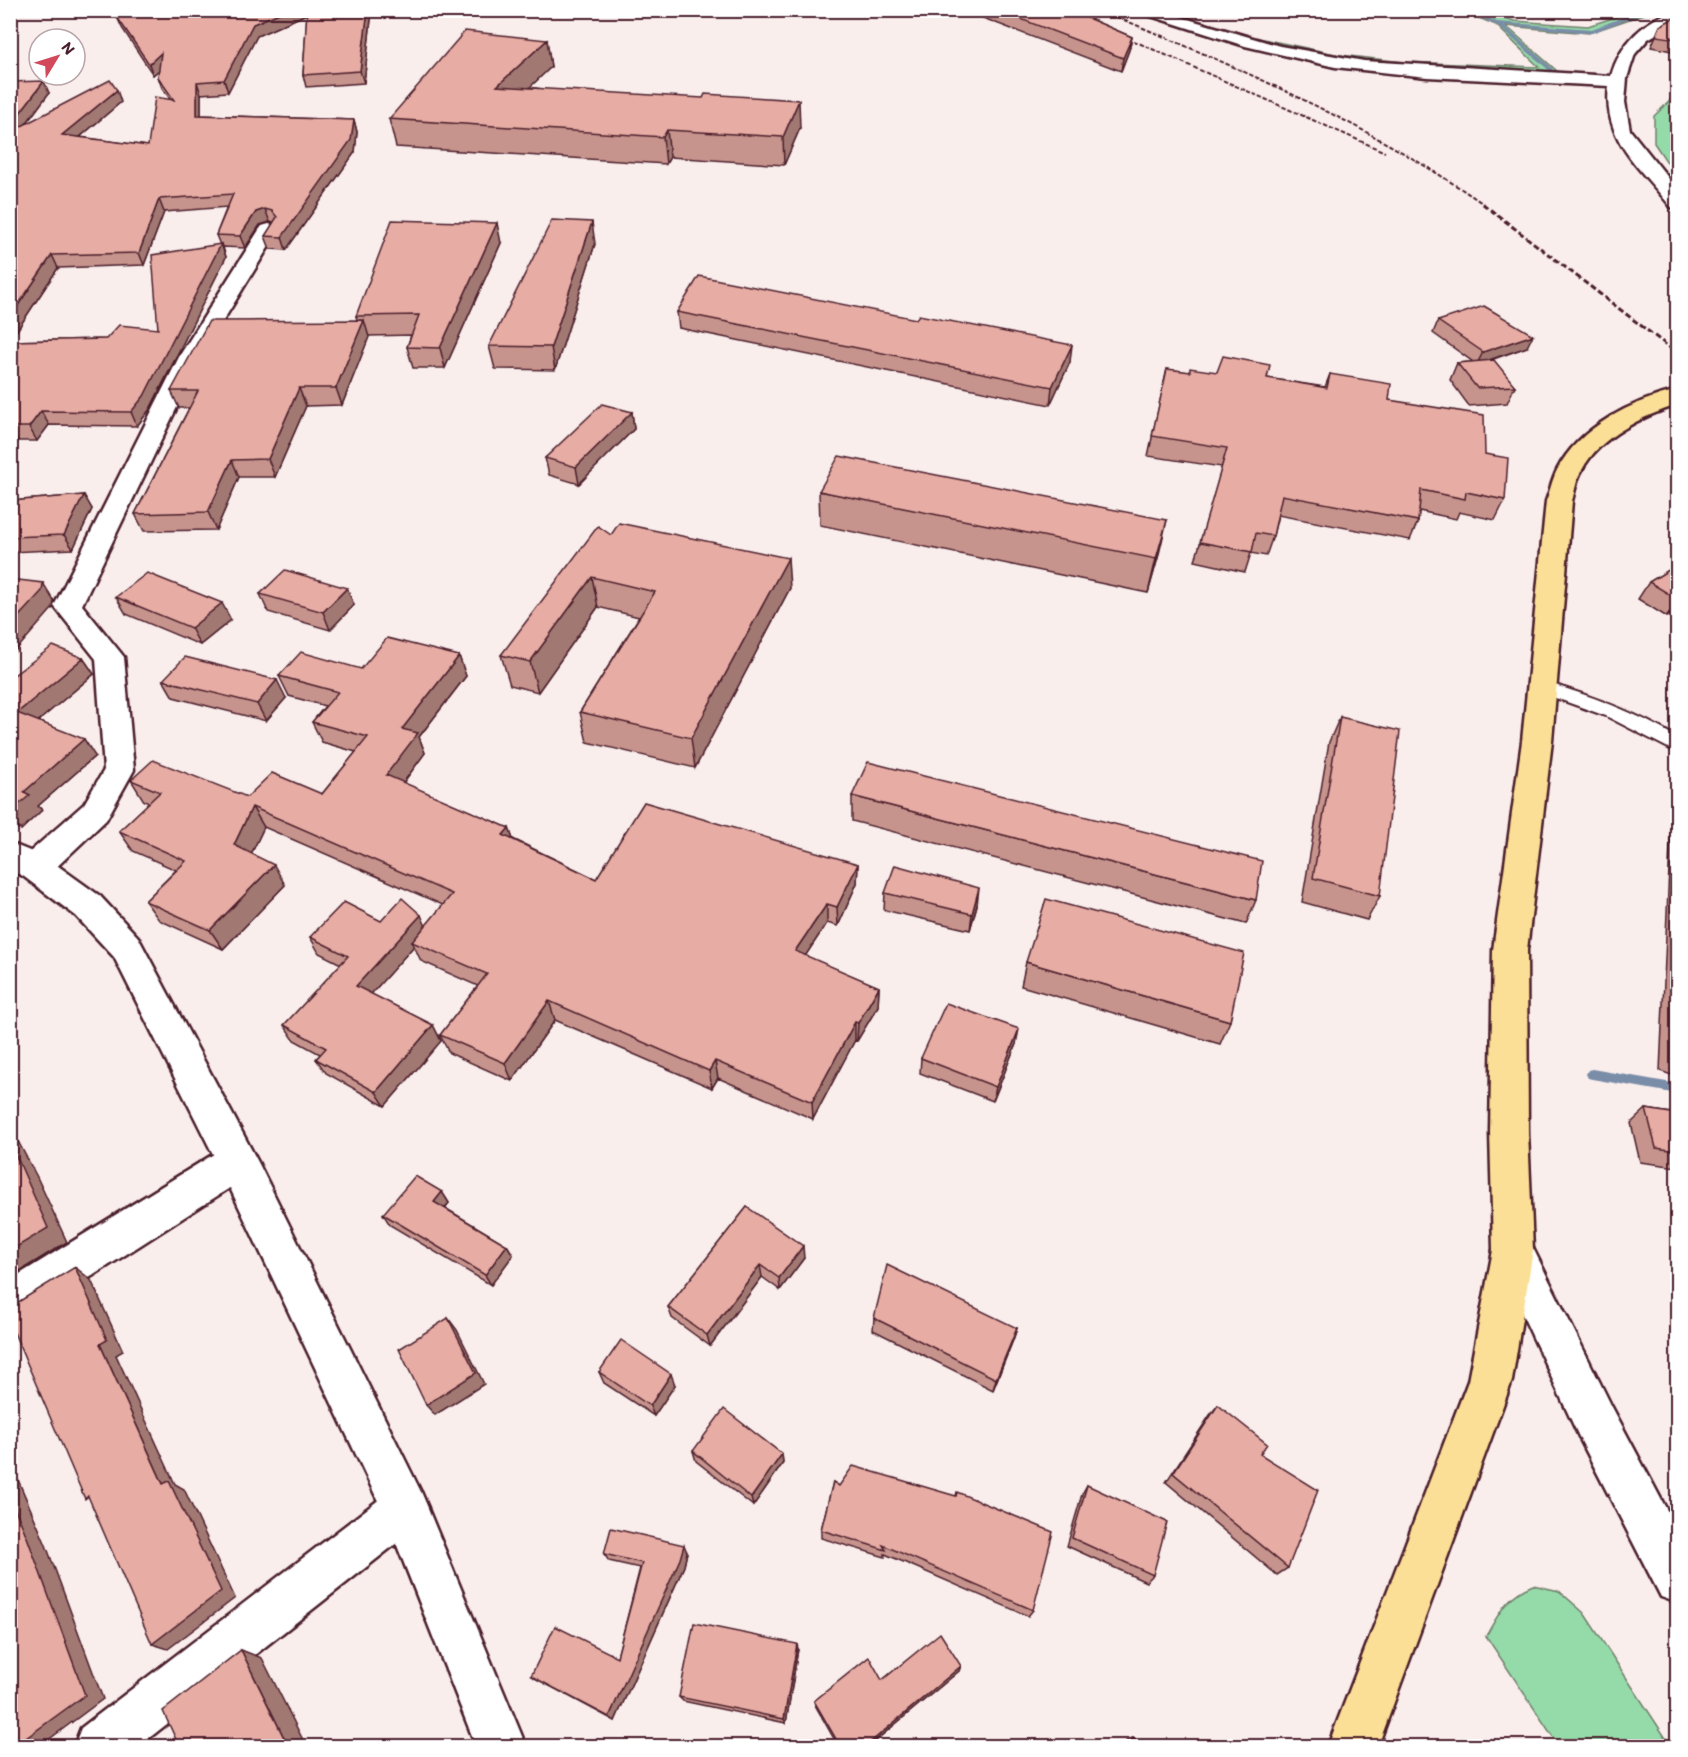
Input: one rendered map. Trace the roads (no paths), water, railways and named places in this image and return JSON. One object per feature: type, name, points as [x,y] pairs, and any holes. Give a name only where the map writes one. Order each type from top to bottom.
[{"type":"main road","points":[[1353,1746],[1490,1382],[1513,1250],[1509,1132],[1510,950],[1542,687],[1559,501],[1571,466],[1616,425],[1656,402],[1677,397]]},
{"type":"street","points":[[1139,10],[1303,57],[1336,63],[1405,70],[1556,76],[1618,82]]},
{"type":"street","points":[[1677,15],[1655,26],[1628,49],[1620,64],[1617,112],[1620,128],[1677,203]]},
{"type":"street","points":[[269,230],[191,355],[68,606],[110,657],[119,770],[95,812],[23,861],[88,906],[126,947],[236,1162],[405,1508],[501,1746]]},
{"type":"street","points":[[10,1304],[236,1162]]},
{"type":"street","points":[[1513,1250],[1596,1423],[1677,1580]]},
{"type":"street","points":[[99,1746],[405,1508]]},
{"type":"lane","points":[[1542,687],[1593,702],[1625,716],[1677,747]]},
{"type":"waterway","points":[[1217,10],[1221,12]]},
{"type":"waterway","points":[[1466,10],[1496,23]]},
{"type":"waterway","points":[[1496,23],[1592,31],[1648,10]]},
{"type":"waterway","points":[[1496,23],[1551,70]]},
{"type":"waterway","points":[[1592,1074],[1678,1089]]},
{"type":"railway","points":[[1100,10],[1249,74],[1346,121],[1440,175],[1485,205]]},
{"type":"railway","points":[[1116,33],[1385,152]]},
{"type":"railway","points":[[1483,204],[1678,354]]}]
